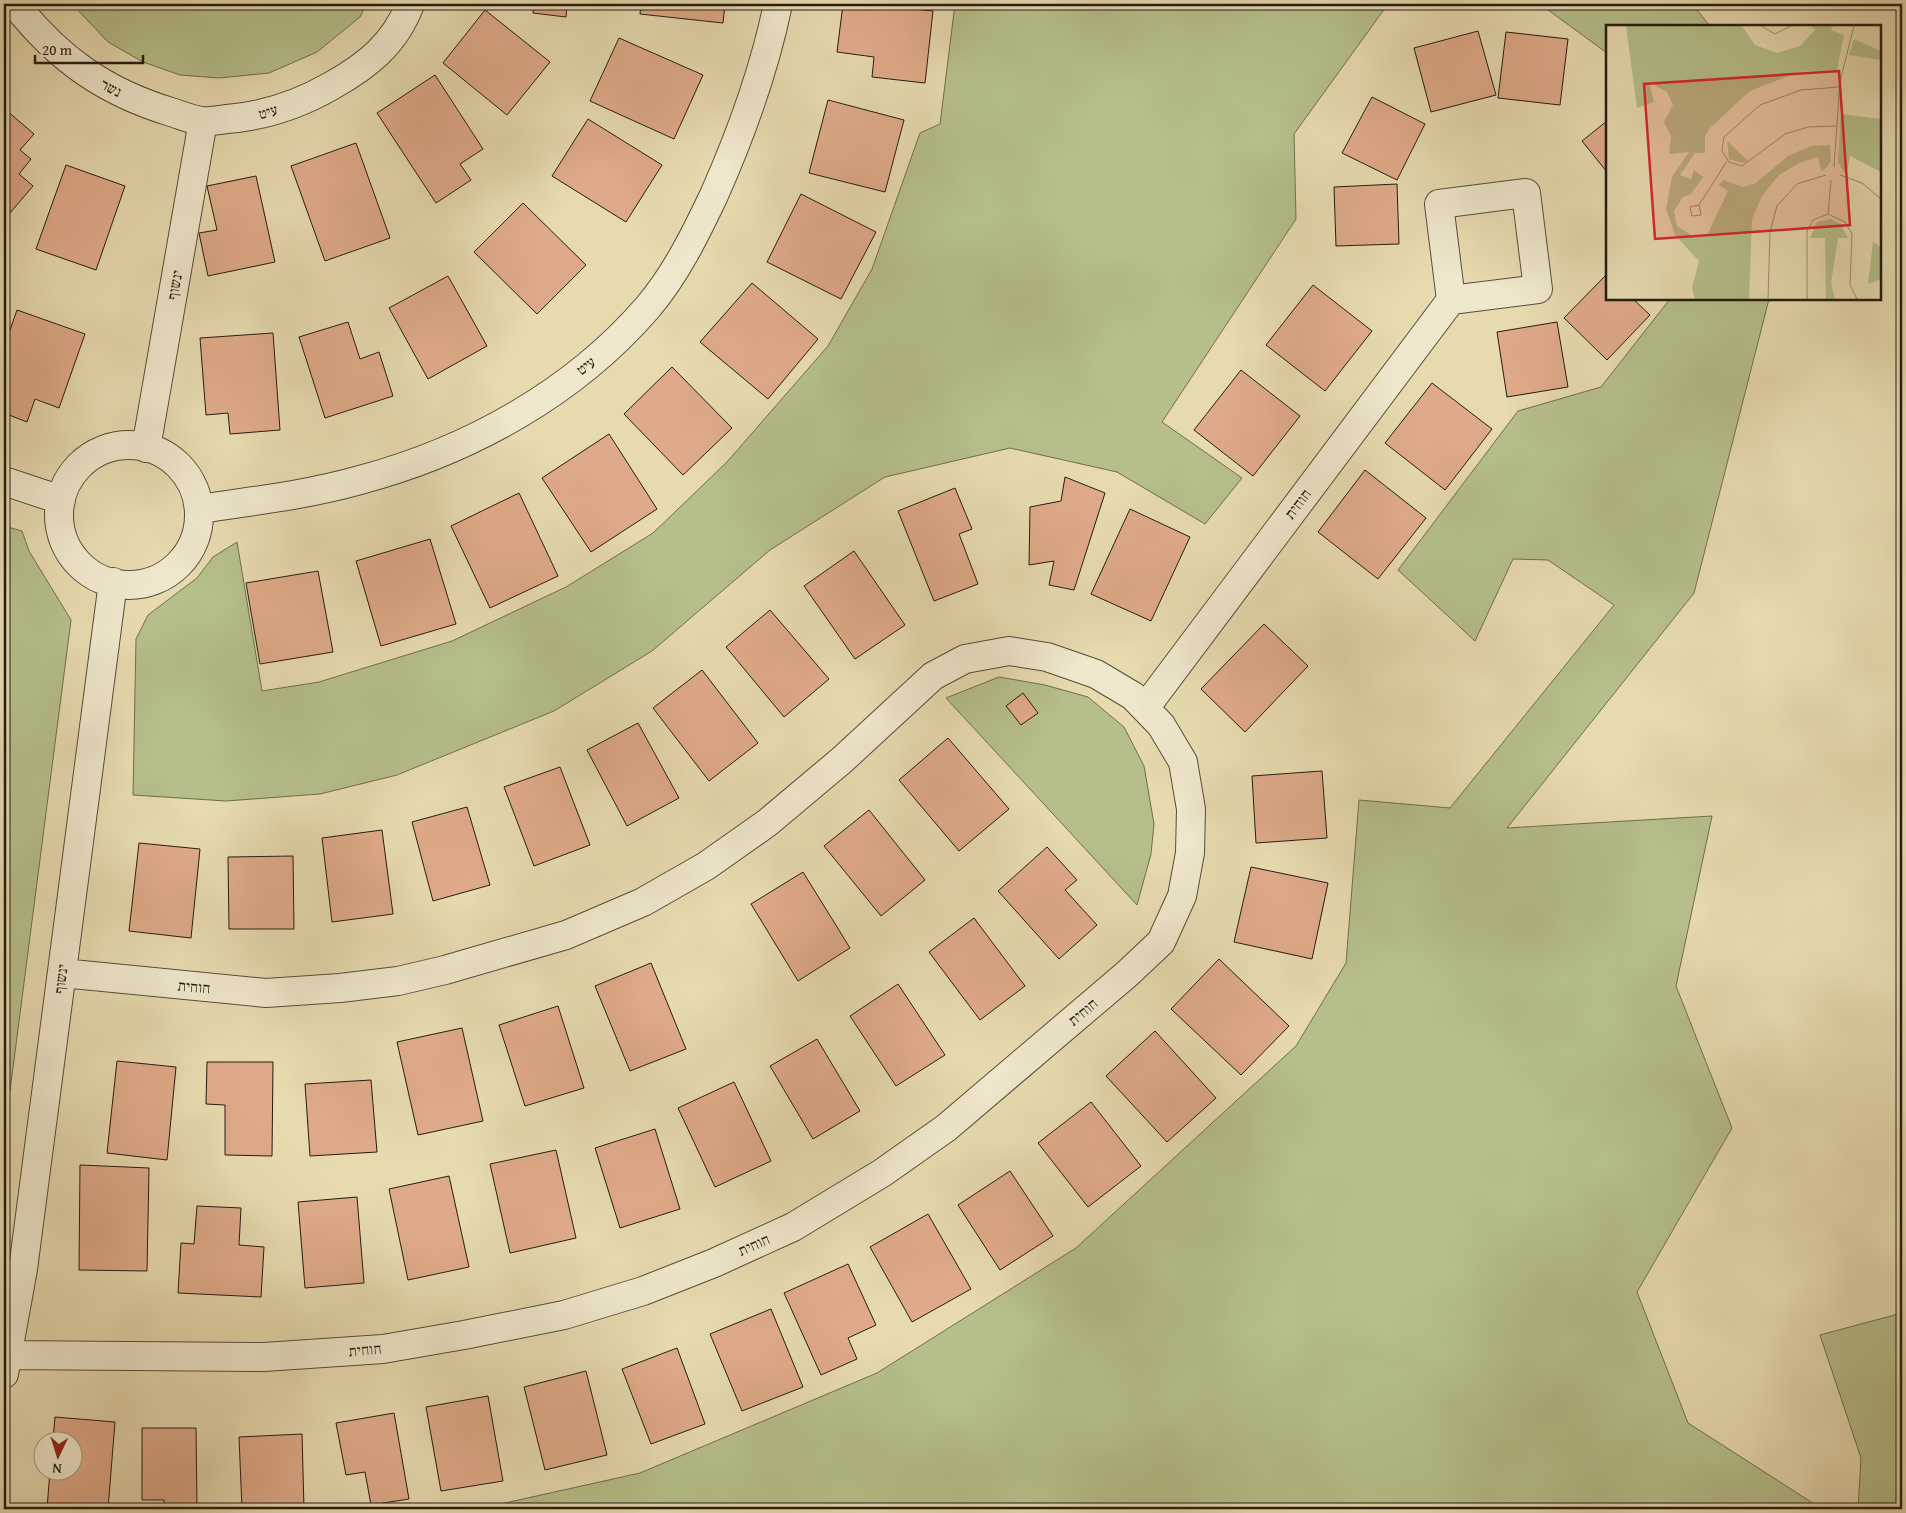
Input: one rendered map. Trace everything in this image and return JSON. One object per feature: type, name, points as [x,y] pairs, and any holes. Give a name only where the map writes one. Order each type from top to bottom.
[{"type":"street","name":"נשר","points":[[15,4],[43,37],[69,60],[98,81],[122,94],[203,121]]},
{"type":"street","name":"עיט","points":[[203,121],[252,117],[277,110],[317,94],[343,79],[380,52],[405,18],[410,4]]},
{"type":"street","name":"עיט","points":[[199,509],[308,493],[362,480],[418,462],[480,436],[526,409],[569,380],[610,347],[649,306],[695,235],[734,151],[754,97],[768,49],[778,4]]},
{"type":"street","name":"ינשוף","points":[[146,448],[203,121]]},
{"type":"street","points":[[1526,193],[1538,289],[1451,300],[1439,204],[1526,193]]},
{"type":"street","name":"חוחית","points":[[1145,708],[1451,300]]},
{"type":"street","points":[[120,445],[134,445],[158,452],[178,466],[192,485],[199,509],[197,532],[194,540],[187,554],[170,572],[148,583],[123,585],[95,577],[76,562],[63,540],[58,517],[64,488],[77,467],[96,453],[120,445]]},
{"type":"street","points":[[4,481],[61,500]]},
{"type":"street","name":"ינשוף","points":[[6,1365],[23,1269],[113,582]]},
{"type":"street","name":"חוחית","points":[[6,1365],[264,1357],[383,1349],[464,1335],[564,1315],[643,1291],[714,1263],[793,1227],[882,1173],[946,1128],[1127,974],[1161,942],[1182,896],[1190,853],[1191,809],[1183,762],[1161,725],[1133,696],[1096,674],[1047,657],[1009,651],[965,659],[933,676],[842,760],[767,823],[713,860],[643,902],[566,935],[445,970],[398,981],[266,994],[62,973]]},
{"type":"green space","points":[[72,4],[366,4],[360,17],[317,52],[269,73],[219,78],[180,75],[143,62],[108,42]]},
{"type":"green space","points":[[955,4],[1388,4],[1294,134],[1296,219],[1162,422],[1242,478],[1205,524],[1117,472],[1010,448],[885,477],[770,550],[652,651],[554,711],[397,775],[320,794],[226,801],[133,795],[136,639],[148,615],[197,578],[213,557],[237,542],[262,691],[319,682],[452,641],[566,587],[653,533],[727,462],[828,346],[872,269],[920,133],[940,124]]},
{"type":"green space","points":[[1540,4],[1692,4],[1709,25],[1606,25],[1606,52]]},
{"type":"green space","points":[[1669,300],[1769,300],[1694,593],[1507,828],[1712,816],[1676,986],[1732,1128],[1637,1292],[1688,1423],[1822,1509],[478,1509],[640,1473],[877,1373],[1076,1248],[1296,1046],[1346,963],[1359,800],[1450,808],[1614,605],[1548,560],[1513,559],[1475,641],[1398,570],[1518,411],[1601,387]]},
{"type":"green space","points":[[4,526],[22,531],[29,551],[71,620],[10,1091],[4,1090]]},
{"type":"green space","points":[[999,677],[1045,685],[1088,697],[1124,727],[1144,766],[1154,824],[1151,854],[1137,905],[946,698]]},
{"type":"green space","points":[[1902,1313],[1902,1509],[1858,1509],[1861,1458],[1820,1335]]},
{"type":"building","points":[[534,4],[567,4],[566,17],[533,13]]},
{"type":"building","points":[[641,4],[725,4],[723,23],[640,14]]},
{"type":"building","points":[[843,4],[864,4],[933,11],[925,83],[872,77],[874,57],[837,52]]},
{"type":"building","points":[[485,10],[550,62],[507,115],[443,63]]},
{"type":"building","points":[[1478,31],[1496,95],[1431,112],[1414,48]]},
{"type":"building","points":[[1506,32],[1568,39],[1560,105],[1498,98]]},
{"type":"building","points":[[619,38],[703,75],[674,139],[590,101]]},
{"type":"building","points":[[435,75],[483,149],[460,164],[471,180],[436,203],[377,113]]},
{"type":"building","points":[[1372,97],[1425,124],[1397,180],[1342,153]]},
{"type":"building","points":[[828,100],[904,120],[885,192],[809,173]]},
{"type":"building","points":[[6,110],[34,134],[20,150],[31,159],[19,174],[33,186],[4,220],[4,113]]},
{"type":"building","points":[[588,119],[662,165],[626,222],[552,176]]},
{"type":"building","points":[[1606,122],[1606,171],[1582,141]]},
{"type":"building","points":[[356,143],[390,238],[325,261],[291,166]]},
{"type":"building","points":[[66,165],[125,186],[96,270],[36,249]]},
{"type":"building","points":[[256,176],[275,262],[208,276],[199,233],[217,230],[207,186]]},
{"type":"building","points":[[1397,184],[1399,244],[1336,246],[1334,187]]},
{"type":"building","points":[[801,194],[876,232],[841,299],[767,262]]},
{"type":"building","points":[[523,203],[586,265],[537,314],[474,252]]},
{"type":"building","points":[[1606,275],[1606,300],[1634,300],[1650,315],[1607,360],[1564,318]]},
{"type":"building","points":[[448,276],[487,346],[428,379],[389,308]]},
{"type":"building","points":[[752,283],[818,339],[768,399],[700,342]]},
{"type":"building","points":[[1313,285],[1372,331],[1325,391],[1266,345]]},
{"type":"building","points":[[17,310],[85,334],[59,408],[35,399],[27,422],[4,413],[4,347]]},
{"type":"building","points":[[348,322],[360,359],[379,352],[393,396],[325,418],[299,337]]},
{"type":"building","points":[[1557,322],[1568,387],[1507,397],[1497,332]]},
{"type":"building","points":[[273,333],[280,430],[230,434],[228,413],[206,415],[200,338]]},
{"type":"building","points":[[672,367],[732,428],[683,475],[624,414]]},
{"type":"building","points":[[1241,370],[1300,416],[1253,476],[1194,430]]},
{"type":"building","points":[[1432,383],[1492,429],[1445,490],[1385,443]]},
{"type":"building","points":[[609,434],[657,509],[591,552],[542,478]]},
{"type":"building","points":[[1365,470],[1426,518],[1378,579],[1318,532]]},
{"type":"building","points":[[1065,477],[1105,493],[1074,590],[1049,585],[1054,561],[1029,565],[1030,507],[1061,501]]},
{"type":"building","points":[[955,488],[972,529],[959,534],[978,584],[934,601],[898,511]]},
{"type":"building","points":[[519,493],[558,576],[490,608],[451,526]]},
{"type":"building","points":[[1130,509],[1190,537],[1151,621],[1091,594]]},
{"type":"building","points":[[430,539],[456,624],[381,646],[356,561]]},
{"type":"building","points":[[854,551],[905,625],[855,659],[804,586]]},
{"type":"building","points":[[318,571],[333,652],[260,664],[246,583]]},
{"type":"building","points":[[770,610],[829,679],[784,717],[726,647]]},
{"type":"building","points":[[1264,624],[1308,666],[1245,732],[1201,689]]},
{"type":"building","points":[[702,670],[758,743],[709,781],[653,708]]},
{"type":"building","points":[[1023,693],[1038,713],[1021,725],[1006,706]]},
{"type":"building","points":[[638,723],[679,798],[627,826],[587,750]]},
{"type":"building","points":[[948,738],[1009,809],[959,851],[899,780]]},
{"type":"building","points":[[560,767],[590,845],[534,866],[504,787]]},
{"type":"building","points":[[1322,771],[1327,838],[1256,843],[1252,776]]},
{"type":"building","points":[[467,807],[490,885],[433,901],[412,822]]},
{"type":"building","points":[[869,810],[925,880],[881,916],[824,846]]},
{"type":"building","points":[[382,830],[393,914],[332,922],[322,838]]},
{"type":"building","points":[[139,843],[200,849],[191,938],[129,931]]},
{"type":"building","points":[[1047,847],[1077,880],[1065,890],[1097,925],[1059,959],[998,891]]},
{"type":"building","points":[[293,856],[294,929],[229,929],[228,857]]},
{"type":"building","points":[[1251,867],[1328,883],[1312,959],[1234,942]]},
{"type":"building","points":[[803,872],[850,948],[798,981],[751,904]]},
{"type":"building","points":[[974,918],[1025,986],[980,1020],[929,952]]},
{"type":"building","points":[[1219,959],[1289,1026],[1241,1075],[1171,1009]]},
{"type":"building","points":[[651,963],[686,1049],[630,1071],[595,986]]},
{"type":"building","points":[[898,984],[945,1055],[896,1086],[850,1016]]},
{"type":"building","points":[[558,1006],[584,1088],[525,1106],[499,1025]]},
{"type":"building","points":[[462,1028],[483,1121],[418,1135],[397,1042]]},
{"type":"building","points":[[1155,1031],[1216,1098],[1167,1142],[1106,1076]]},
{"type":"building","points":[[817,1039],[860,1111],[813,1139],[770,1066]]},
{"type":"building","points":[[117,1061],[176,1067],[167,1160],[107,1153]]},
{"type":"building","points":[[207,1062],[273,1062],[272,1156],[225,1155],[225,1105],[206,1104]]},
{"type":"building","points":[[371,1080],[377,1152],[310,1156],[305,1084]]},
{"type":"building","points":[[734,1082],[771,1161],[715,1187],[678,1108]]},
{"type":"building","points":[[1091,1102],[1141,1166],[1088,1207],[1038,1143]]},
{"type":"building","points":[[655,1129],[680,1209],[620,1228],[595,1148]]},
{"type":"building","points":[[556,1150],[576,1238],[510,1253],[490,1164]]},
{"type":"building","points":[[80,1165],[149,1168],[147,1271],[79,1270]]},
{"type":"building","points":[[1010,1171],[1053,1236],[1000,1270],[958,1205]]},
{"type":"building","points":[[449,1176],[469,1267],[408,1280],[389,1189]]},
{"type":"building","points":[[357,1197],[364,1283],[305,1288],[298,1202]]},
{"type":"building","points":[[197,1206],[241,1208],[239,1245],[264,1247],[261,1297],[178,1293],[181,1243],[194,1244]]},
{"type":"building","points":[[928,1214],[971,1289],[912,1322],[870,1247]]},
{"type":"building","points":[[848,1264],[876,1325],[848,1338],[857,1359],[821,1375],[784,1293]]},
{"type":"building","points":[[771,1309],[803,1387],[742,1411],[710,1334]]},
{"type":"building","points":[[677,1348],[705,1424],[651,1444],[622,1369]]},
{"type":"building","points":[[586,1371],[607,1455],[545,1470],[524,1387]]},
{"type":"building","points":[[488,1396],[503,1481],[441,1491],[426,1407]]},
{"type":"building","points":[[394,1413],[409,1499],[371,1505],[365,1472],[346,1475],[336,1423]]},
{"type":"building","points":[[55,1417],[115,1422],[108,1509],[47,1509],[49,1480],[82,1480],[82,1430],[54,1430]]},
{"type":"building","points":[[142,1428],[196,1428],[197,1509],[164,1509],[164,1500],[142,1500]]},
{"type":"building","points":[[302,1434],[304,1509],[242,1509],[239,1437]]}]
